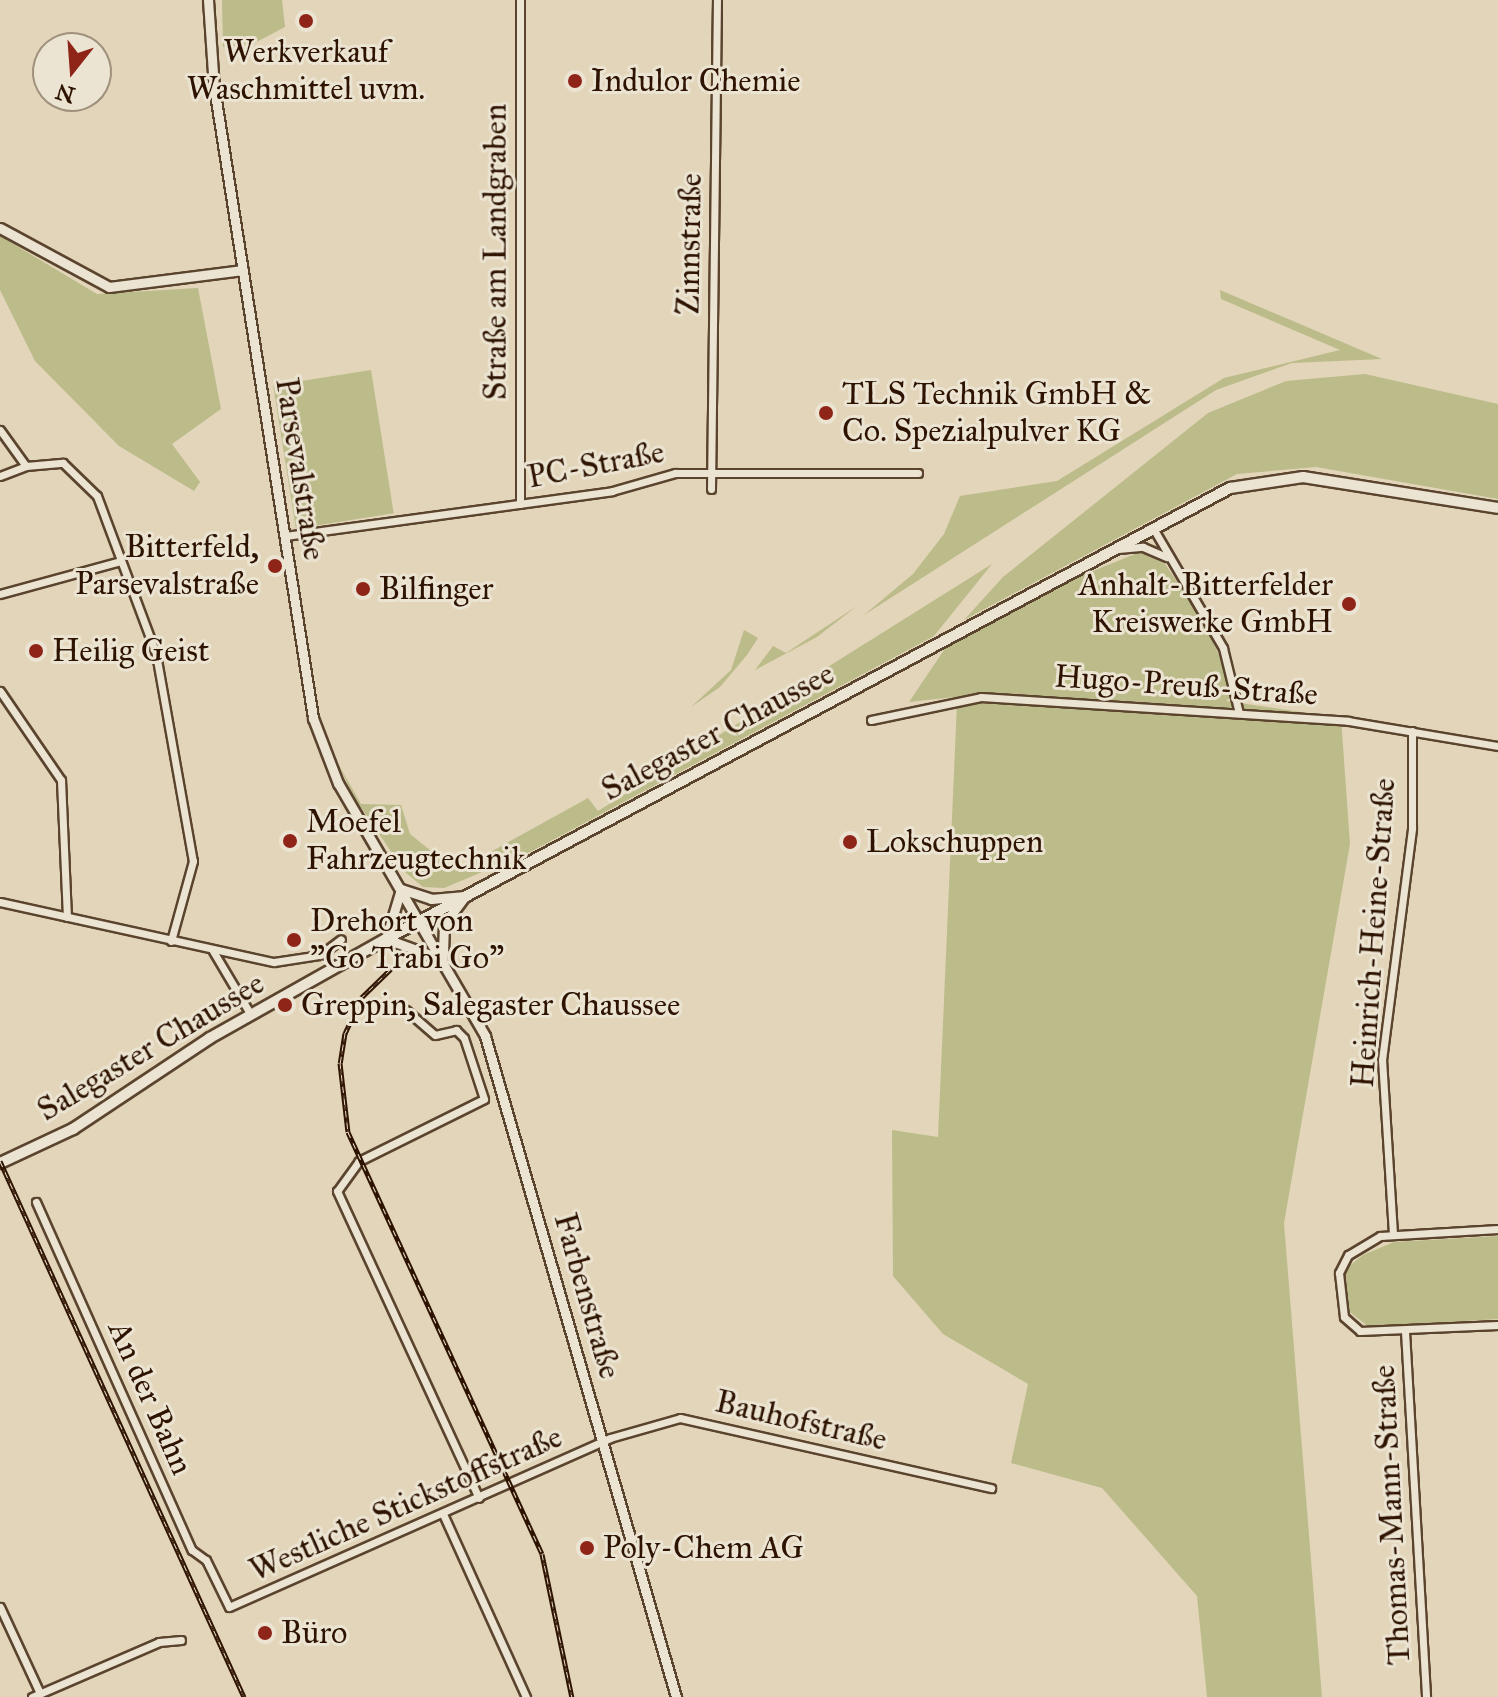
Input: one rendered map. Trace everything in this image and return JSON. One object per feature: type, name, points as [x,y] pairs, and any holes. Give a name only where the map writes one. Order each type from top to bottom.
[{"type":"main road","name":"Salegaster Chaussee","points":[[0,1163],[73,1129],[251,1015],[386,939],[1230,488],[1278,477],[1498,508]]},
{"type":"street","name":"Parsevalstraße","points":[[208,0],[211,68],[320,741],[420,921]]},
{"type":"street","name":"Straße am Landgraben","points":[[520,0],[520,504]]},
{"type":"street","name":"Zinnstraße","points":[[711,489],[717,0]]},
{"type":"street","points":[[0,228],[102,286],[243,270]]},
{"type":"street","points":[[0,430],[26,466]]},
{"type":"street","points":[[0,476],[26,466],[63,463],[97,496],[156,654],[192,849],[191,888],[171,941]]},
{"type":"street","name":"PC-Straße","points":[[285,536],[520,504],[711,470],[918,473]]},
{"type":"street","points":[[1153,528],[1223,648],[1239,713]]},
{"type":"street","points":[[1116,549],[1150,548],[1169,558]]},
{"type":"street","points":[[0,594],[121,561]]},
{"type":"street","points":[[0,691],[61,780],[67,917]]},
{"type":"street","name":"Hugo-Preuß-Straße","points":[[871,720],[981,697],[1239,713],[1412,731],[1498,746]]},
{"type":"street","name":"Heinrich-Heine-Straße","points":[[1393,1234],[1382,1060],[1412,828],[1412,731]]},
{"type":"street","points":[[443,962],[424,948],[386,939],[401,889],[431,899],[465,896]]},
{"type":"street","points":[[443,962],[444,924],[465,896]]},
{"type":"street","points":[[0,902],[213,951],[289,962],[328,952],[341,939]]},
{"type":"street","name":"Farbenstraße","points":[[420,921],[485,1036],[676,1697]]},
{"type":"street","points":[[213,951],[251,1015]]},
{"type":"street","points":[[406,1010],[435,1035],[456,1030],[464,1038],[484,1099],[359,1161],[337,1191],[479,1498]]},
{"type":"street","name":"An der Bahn","points":[[36,1202],[192,1550],[206,1560],[229,1607]]},
{"type":"street","points":[[1498,1229],[1393,1234],[1348,1255],[1339,1273],[1344,1317],[1360,1331],[1498,1325]]},
{"type":"street","name":"Thomas-Mann-Straße","points":[[1405,1331],[1426,1697]]},
{"type":"street","name":"Bauhofstraße","points":[[602,1441],[686,1418],[991,1488]]},
{"type":"street","name":"Westliche Stickstoffstraße","points":[[229,1607],[602,1441]]},
{"type":"street","points":[[443,1514],[526,1697]]},
{"type":"street","points":[[0,1607],[36,1695],[159,1642],[181,1640]]},
{"type":"shaded area","points":[[222,0],[282,0],[285,27],[249,46],[223,47]]},
{"type":"shaded area","points":[[0,236],[97,294],[198,288],[221,409],[172,444],[200,482],[194,491],[119,446],[35,361],[0,290]]},
{"type":"shaded area","points":[[1220,290],[1382,359],[1292,363],[1216,390],[864,615],[913,574],[944,534],[960,496],[1057,481],[1224,378],[1340,350],[1221,299]]},
{"type":"shaded area","points":[[371,370],[394,513],[296,529],[273,385]]},
{"type":"shaded area","points":[[1365,374],[1498,404],[1498,499],[1316,467],[1237,474],[964,620],[1003,577],[1208,413],[1286,381]]},
{"type":"shaded area","points":[[1140,552],[1165,564],[1203,620],[1228,675],[1233,696],[1226,701],[1341,718],[1350,844],[1284,1223],[1322,1697],[1207,1697],[1197,1596],[1102,1488],[1011,1463],[1028,1384],[943,1334],[893,1276],[892,1130],[938,1137],[957,704],[954,697],[909,702],[946,647],[1056,586]]},
{"type":"shaded area","points":[[992,564],[934,636],[532,851],[444,888],[423,887],[405,872],[354,797],[337,762],[361,804],[401,805],[410,834],[456,871],[588,798],[598,811]]},
{"type":"shaded area","points":[[857,606],[817,637],[755,670],[773,646],[786,653]]},
{"type":"shaded area","points":[[744,630],[758,638],[747,655],[720,687],[691,707],[731,670]]},
{"type":"shaded area","points":[[1498,1236],[1498,1319],[1369,1327],[1346,1309],[1343,1271],[1363,1255],[1394,1242]]},
{"type":"railway","points":[[399,961],[362,997],[345,1033],[340,1063],[348,1132],[542,1554],[572,1697]]},
{"type":"railway","points":[[0,1161],[244,1697]]},
{"type":"place","name":"Werkverkauf Waschmittel uvm.","points":[[306,21]]},
{"type":"place","name":"Indulor Chemie","points":[[575,81]]},
{"type":"place","name":"TLS Technik GmbH & Co. Spezialpulver KG","points":[[826,413]]},
{"type":"place","name":"Bitterfeld, Parsevalstraße","points":[[275,566]]},
{"type":"place","name":"Bilfinger","points":[[363,589]]},
{"type":"place","name":"Anhalt-Bitterfelder Kreiswerke GmbH","points":[[1349,604]]},
{"type":"place","name":"Heilig Geist","points":[[36,651]]},
{"type":"place","name":"Moefel Fahrzeugtechnik","points":[[290,841]]},
{"type":"place","name":"Lokschuppen","points":[[850,842]]},
{"type":"place","name":"Drehort von \"Go Trabi Go\"","points":[[294,940]]},
{"type":"place","name":"Greppin, Salegaster Chaussee","points":[[285,1005]]},
{"type":"place","name":"Poly-Chem AG","points":[[587,1548]]},
{"type":"place","name":"Büro","points":[[265,1633]]}]
